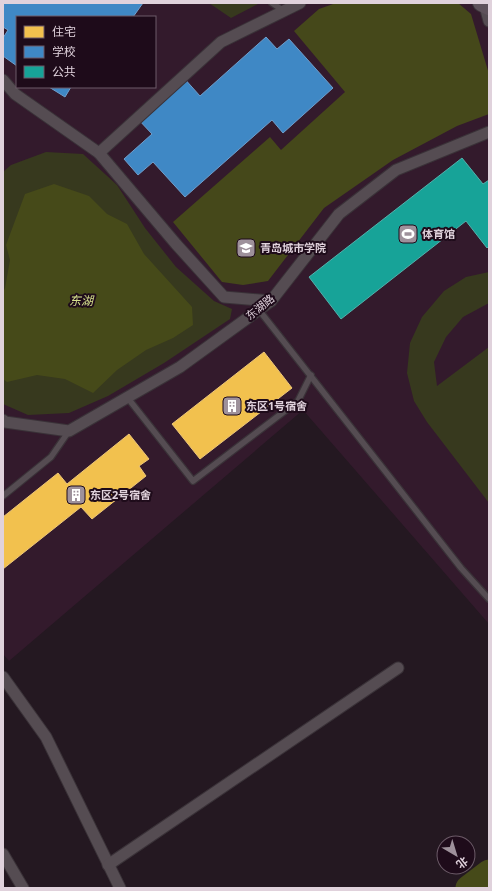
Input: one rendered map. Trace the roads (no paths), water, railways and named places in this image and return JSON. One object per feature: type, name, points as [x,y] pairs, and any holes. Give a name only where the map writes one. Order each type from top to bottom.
[{"type":"street","points":[[98,153],[220,42],[300,3]]},
{"type":"street","points":[[3,80],[15,94],[98,153],[224,298],[271,301]]},
{"type":"street","name":"东湖路","points":[[69,431],[180,367],[271,301],[339,214],[396,170],[489,132]]},
{"type":"street","points":[[3,420],[5,422],[69,431]]},
{"type":"street","points":[[108,865],[398,668]]},
{"type":"street","points":[[3,677],[46,737],[120,888]]},
{"type":"street","points":[[3,854],[23,888]]},
{"type":"lane","points":[[272,3],[284,11]]},
{"type":"lane","points":[[259,310],[461,568],[489,599]]},
{"type":"lane","points":[[127,397],[193,481],[298,402],[310,375]]},
{"type":"lane","points":[[3,496],[51,458],[69,431]]},
{"type":"water","name":"东湖","points":[[54,184],[89,196],[107,214],[127,224],[144,254],[192,307],[193,325],[173,338],[146,350],[117,370],[93,393],[65,379],[37,375],[7,382],[3,379],[3,292],[10,260],[6,245],[25,194]]},
{"type":"waterway","points":[[468,888],[489,872]]},
{"type":"place","name":"体育馆","points":[[408,234]]},
{"type":"place","name":"青岛城市学院","points":[[246,248]]},
{"type":"place","name":"东区1号宿舍","points":[[232,406]]},
{"type":"place","name":"东区2号宿舍","points":[[76,495]]}]
